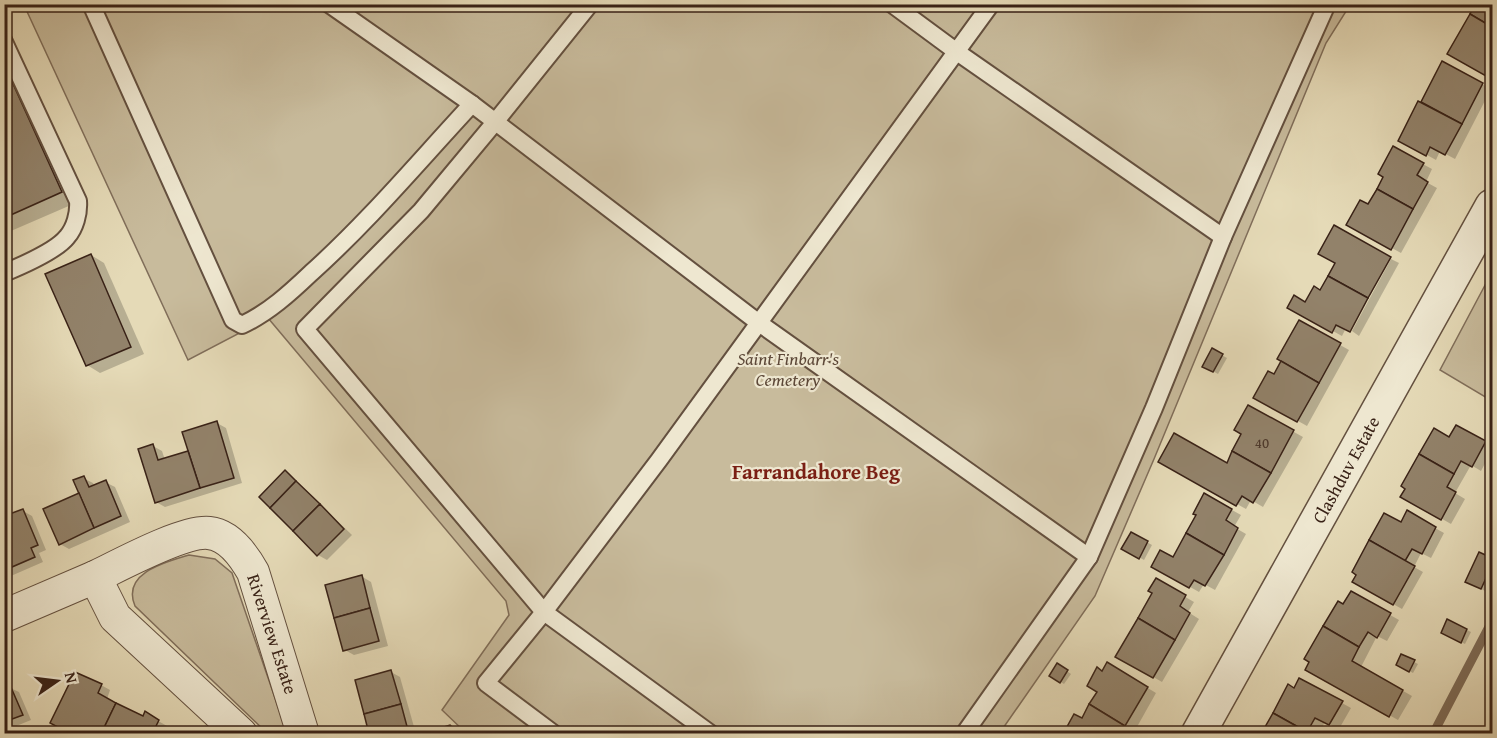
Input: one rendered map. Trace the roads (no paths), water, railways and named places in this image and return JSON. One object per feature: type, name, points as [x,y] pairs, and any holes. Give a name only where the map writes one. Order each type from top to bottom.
[{"type":"street","name":"Clashduv Estate","points":[[1198,734],[1492,206]]},
{"type":"street","name":"Riverview Estate","points":[[4,616],[176,539],[208,533],[223,538],[245,558],[253,572],[303,734]]},
{"type":"street","points":[[95,577],[115,616],[241,734]]},
{"type":"lane","points":[[329,4],[496,121],[759,323],[1089,556]]},
{"type":"lane","points":[[590,4],[421,211],[305,329],[544,612],[711,734]]},
{"type":"lane","points":[[892,4],[1222,237]]},
{"type":"lane","points":[[554,734],[486,683],[544,612],[759,323],[991,4]]},
{"type":"lane","points":[[964,734],[1089,556],[1154,408],[1222,237],[1328,4]]},
{"type":"lane","points":[[94,6],[233,320],[242,325],[256,318],[289,293],[337,250],[472,104]]},
{"type":"lane","points":[[4,42],[78,201],[79,212],[67,237],[24,265],[4,273]]},
{"type":"waterway","points":[[1433,734],[1492,621]]},
{"type":"district","name":"Farrandahore Beg","points":[[816,472]]},
{"type":"park label","name":"Saint Finbarr's Cemetery","points":[[788,370]]}]
